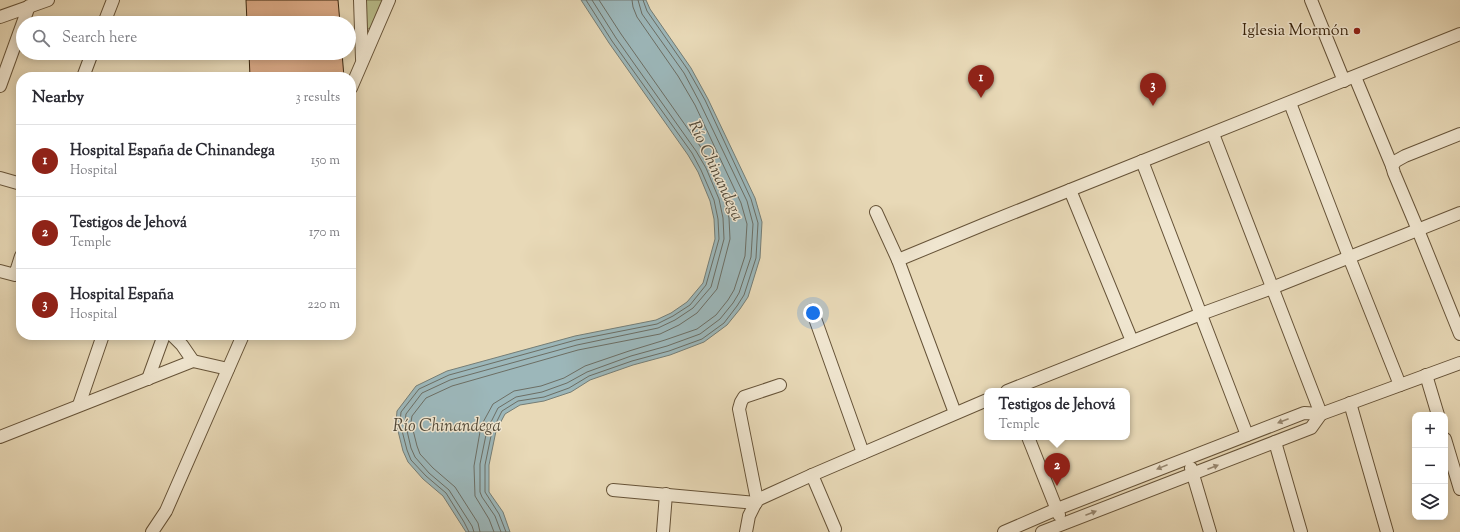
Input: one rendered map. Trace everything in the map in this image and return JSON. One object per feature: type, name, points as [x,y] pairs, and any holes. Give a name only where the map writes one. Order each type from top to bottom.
[{"type":"street","points":[[0,17],[46,0]]},
{"type":"street","points":[[107,16],[113,0]]},
{"type":"street","points":[[360,0],[362,63]]},
{"type":"street","points":[[356,77],[389,0]]},
{"type":"street","points":[[1311,0],[1392,166],[1460,334]]},
{"type":"street","points":[[25,16],[29,6]]},
{"type":"street","points":[[898,260],[1142,161],[1460,36]]},
{"type":"street","points":[[0,86],[16,42]]},
{"type":"street","points":[[85,72],[89,60]]},
{"type":"street","points":[[1290,103],[1400,385]]},
{"type":"street","points":[[1213,134],[1321,414]]},
{"type":"street","points":[[1392,166],[1396,161],[1405,156],[1460,134]]},
{"type":"street","points":[[1142,161],[1247,435]]},
{"type":"street","points":[[0,178],[16,183]]},
{"type":"street","points":[[1070,190],[1132,341]]},
{"type":"street","points":[[876,212],[898,260],[955,413]]},
{"type":"street","points":[[1015,388],[1200,314],[1272,288],[1460,213]]},
{"type":"street","points":[[0,271],[15,275],[16,272]]},
{"type":"street","points":[[812,310],[863,453]]},
{"type":"street","points":[[80,405],[101,340]]},
{"type":"street","points":[[148,378],[162,340]]},
{"type":"street","points":[[177,340],[193,361]]},
{"type":"street","points":[[152,532],[166,511],[241,340]]},
{"type":"street","points":[[0,437],[193,361],[228,369]]},
{"type":"street","points":[[1004,532],[1057,509],[1304,413],[1321,414],[1460,363]]},
{"type":"street","points":[[1426,375],[1437,412]]},
{"type":"street","points":[[746,532],[749,516],[756,502],[739,409],[744,397],[780,385]]},
{"type":"street","points":[[613,490],[756,502],[812,474],[984,401]]},
{"type":"street","points":[[1350,403],[1388,532]]},
{"type":"street","points":[[1038,517],[1043,532],[1311,428],[1321,414]]},
{"type":"street","points":[[1029,440],[1063,524]]},
{"type":"street","points":[[1275,442],[1301,532]]},
{"type":"street","points":[[1448,448],[1459,484]]},
{"type":"street","points":[[1187,458],[1210,532]]},
{"type":"street","points":[[812,474],[835,529]]},
{"type":"street","points":[[663,532],[666,494]]},
{"type":"green space","points":[[363,0],[385,0],[373,26],[365,31]]},
{"type":"water","name":"Río Chinandega","points":[[581,0],[646,0],[650,9],[691,68],[708,99],[755,198],[762,222],[760,258],[748,297],[740,309],[727,325],[704,342],[670,355],[633,365],[590,380],[571,392],[544,401],[520,405],[505,414],[496,431],[489,465],[489,492],[503,512],[510,532],[466,532],[443,496],[423,479],[408,462],[403,451],[396,423],[397,411],[416,386],[447,371],[575,336],[656,320],[671,313],[687,302],[703,283],[715,239],[714,219],[710,201],[698,172],[688,155],[609,43]]},
{"type":"building","points":[[246,0],[338,0],[339,16],[247,16]]},
{"type":"building","points":[[249,60],[343,60],[344,72],[250,72]]},
{"type":"place","name":"Iglesia Mormón","points":[[1357,31]]},
{"type":"place","name":"Hospital España de Chinandega","points":[[981,98]]},
{"type":"place","name":"Hospital España","points":[[1153,106]]},
{"type":"place","name":"Testigos de Jehová","points":[[1057,486]]}]
